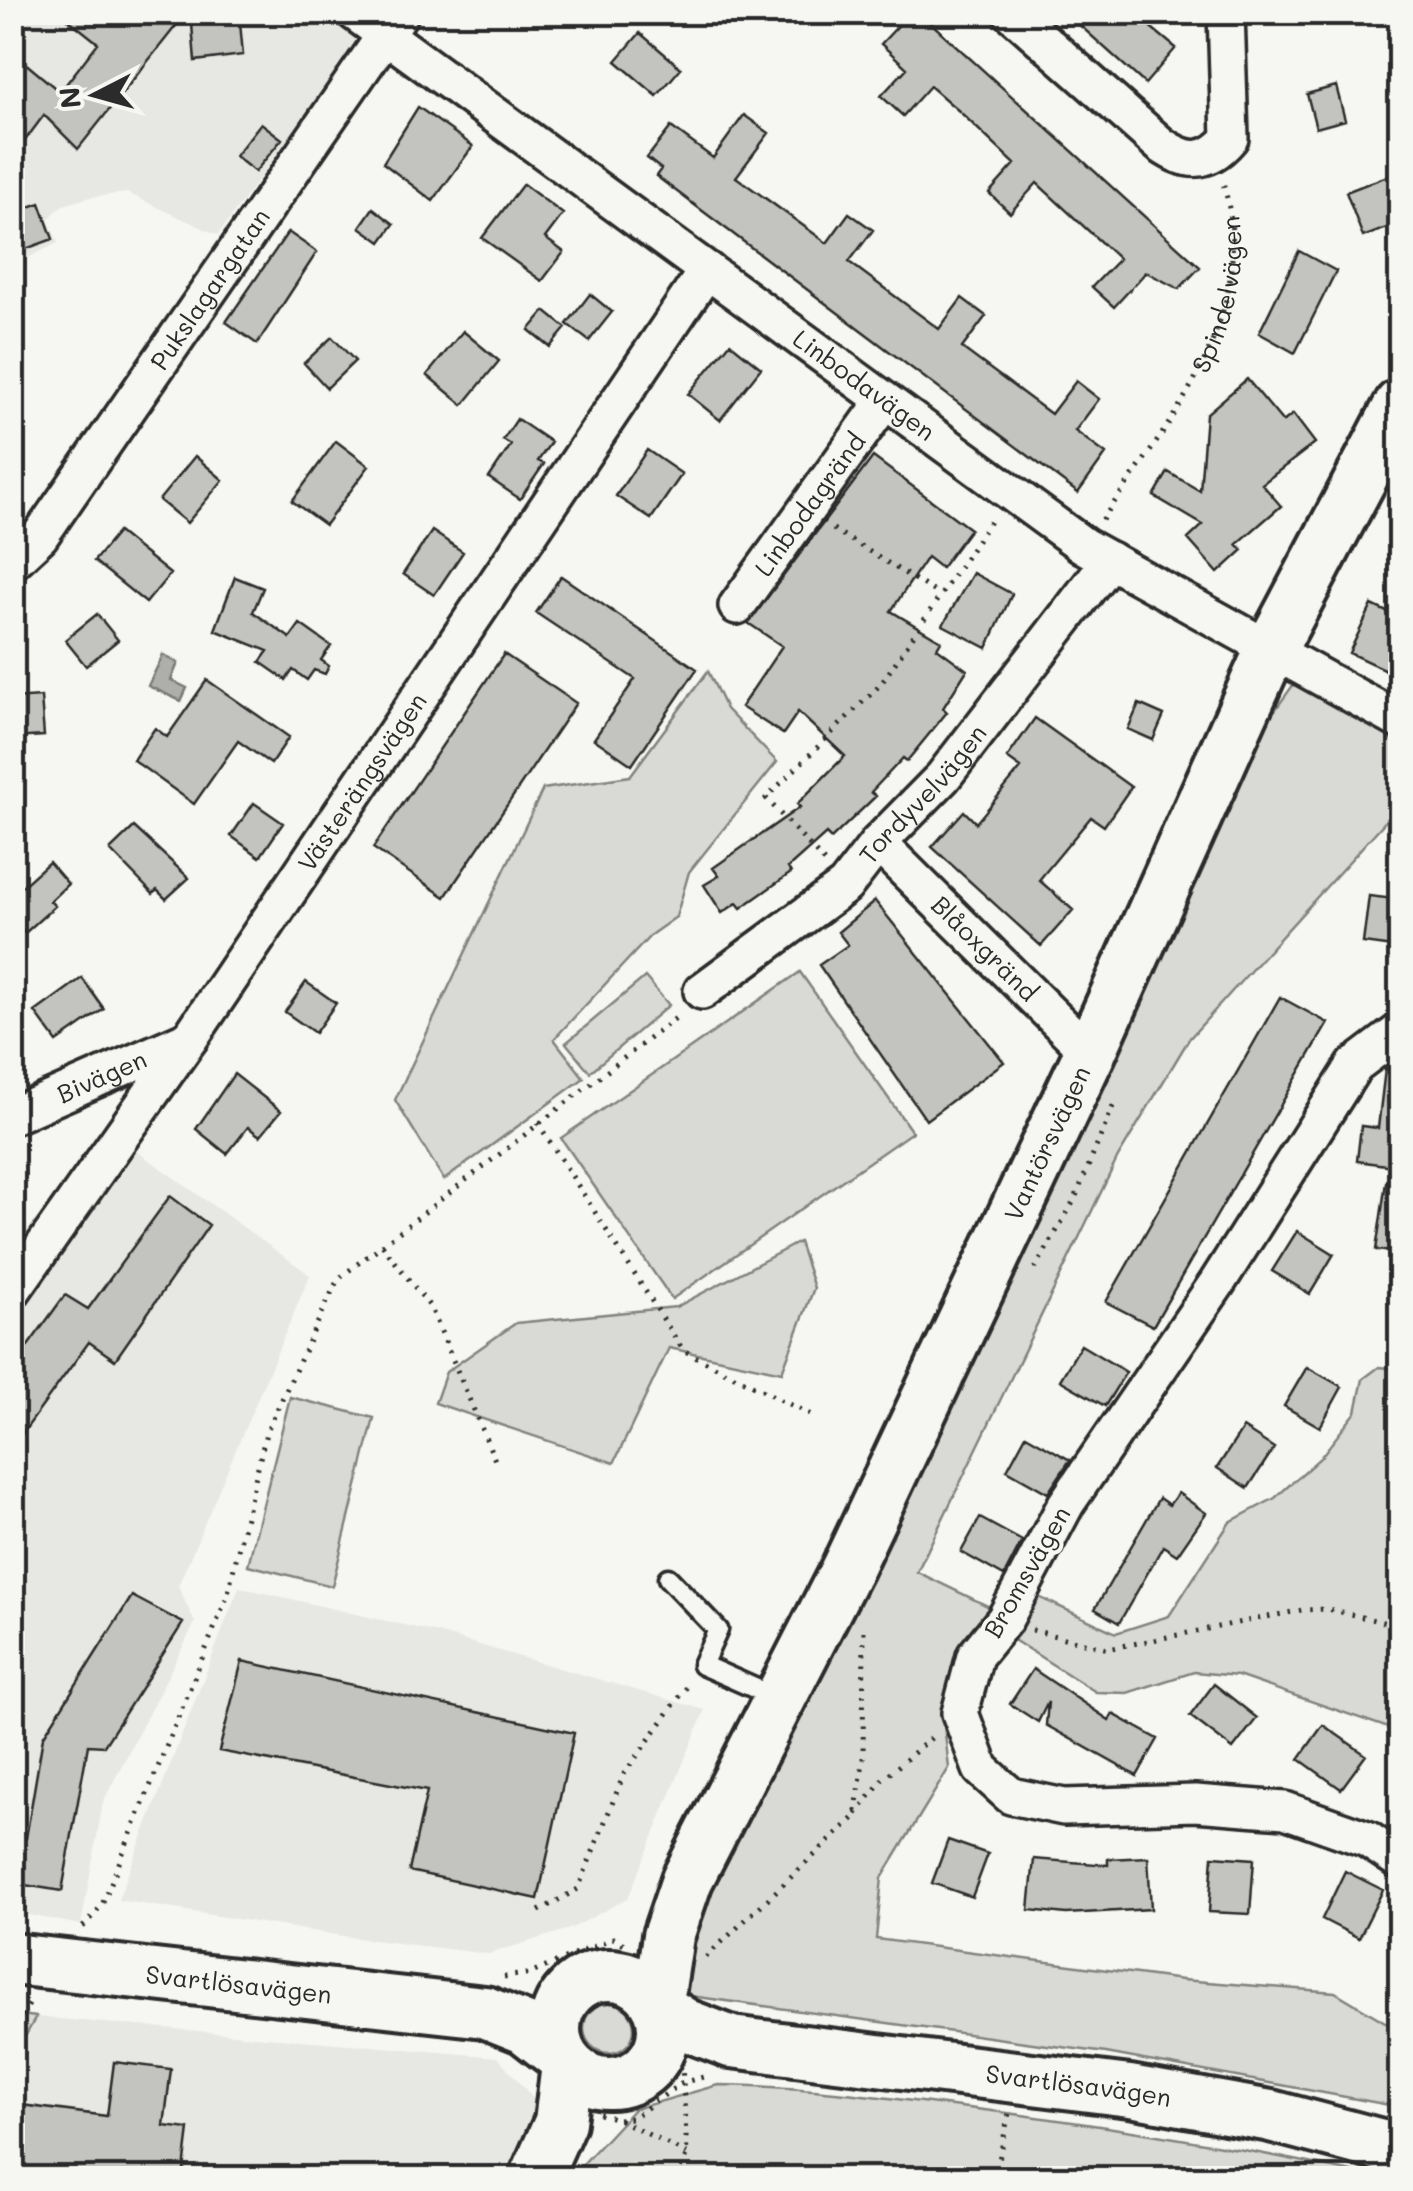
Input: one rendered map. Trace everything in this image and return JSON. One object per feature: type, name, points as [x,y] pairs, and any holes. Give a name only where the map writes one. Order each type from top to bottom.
[{"type":"street","name":"Linbodavägen","points":[[354,12],[394,25],[598,187],[882,403],[1096,554],[1272,647],[1400,721]]},
{"type":"street","points":[[1011,12],[1170,151],[1197,160],[1215,156],[1230,138],[1226,12]]},
{"type":"street","name":"Pukslagargatan","points":[[12,562],[40,536],[394,25]]},
{"type":"street","name":"Västerängsvägen","points":[[12,1291],[190,1038],[706,270]]},
{"type":"street","name":"Linbodagränd","points":[[738,606],[882,403]]},
{"type":"street","name":"Vantörsvägen","points":[[659,2005],[668,1936],[687,1880],[782,1700],[1090,1053],[1272,647],[1400,405]]},
{"type":"street","name":"Tordyvelvägen","points":[[702,991],[845,886],[878,843],[943,778],[1096,554]]},
{"type":"street","name":"Blåoxgränd","points":[[878,843],[1090,1053]]},
{"type":"street","name":"Bromsvägen","points":[[960,1714],[975,1656],[1005,1619],[1066,1504],[1218,1283],[1354,1065],[1400,1031]]},
{"type":"street","name":"Bivägen","points":[[12,1116],[190,1038]]},
{"type":"street","points":[[960,1714],[981,1769],[1012,1796],[1064,1807],[1195,1803],[1285,1810],[1368,1840],[1400,1861]]},
{"type":"street","name":"Vantörsvägen","points":[[599,1964],[625,1959],[687,1880]]},
{"type":"street","name":"Svartlösavägen","points":[[32,1962],[465,2009],[525,2028],[564,2061]]},
{"type":"street","points":[[599,1964],[636,1981],[659,2005],[662,2042],[642,2088],[588,2110],[540,2170],[560,2122],[564,2061],[555,2024],[560,2006],[599,1964]]},
{"type":"street","name":"Svartlösavägen","points":[[465,2009],[528,2003],[599,1964]]},
{"type":"street","name":"Svartlösavägen","points":[[659,2005],[704,2034],[752,2046],[1016,2076],[1271,2116],[1400,2150]]},
{"type":"street","name":"Svartlösavägen","points":[[642,2088],[683,2054],[752,2046]]},
{"type":"street","points":[[564,2061],[591,2080],[642,2088]]},
{"type":"lane","points":[[668,1578],[718,1630],[702,1665],[782,1700]]},
{"type":"path","name":"Spindelvägen","points":[[1096,554],[1196,384],[1218,328],[1233,276],[1229,202],[1215,156]]},
{"type":"path","points":[[845,886],[766,798],[881,684],[938,594],[1009,495]]},
{"type":"path","points":[[806,512],[938,594]]},
{"type":"path","points":[[32,1962],[102,1904],[227,1597],[266,1433],[338,1279],[686,1010],[702,991]]},
{"type":"path","points":[[538,1124],[683,1350],[815,1417]]},
{"type":"path","points":[[382,1244],[431,1308],[497,1465]]},
{"type":"path","points":[[1005,1619],[1052,1638],[1108,1649],[1302,1610],[1328,1609],[1400,1626]]},
{"type":"path","points":[[539,1912],[578,1889],[624,1774],[702,1665]]},
{"type":"path","points":[[855,1816],[883,1779],[960,1714]]},
{"type":"path","points":[[532,1972],[599,1964]]},
{"type":"path","points":[[995,2178],[1016,2076]]},
{"type":"path","points":[[642,2088],[644,2113],[642,2088]]},
{"type":"path","points":[[642,2088],[687,2154]]},
{"type":"path","points":[[642,2088],[687,2154]]},
{"type":"path","points":[[676,2178],[687,2154]]},
{"type":"shaded area","points":[[16,12],[327,13],[362,38],[218,235],[127,193],[91,197],[63,205],[48,219],[58,243],[13,265]]},
{"type":"shaded area","points":[[163,655],[178,663],[171,680],[187,688],[181,701],[148,686]]},
{"type":"shaded area","points":[[708,671],[726,709],[777,762],[689,872],[676,917],[652,934],[554,1039],[584,1078],[444,1180],[395,1100],[543,789],[630,776]]},
{"type":"shaded area","points":[[1296,681],[1400,735],[1400,805],[1189,1039],[1118,1157],[917,1572],[996,1610],[968,1636],[953,1673],[942,1708],[949,1768],[882,1878],[876,1939],[1182,1980],[1335,1992],[1400,2031],[1400,2107],[1106,2053],[683,1995],[699,1887],[1252,742]]},
{"type":"shaded area","points":[[800,972],[912,1132],[672,1299],[561,1138]]},
{"type":"shaded area","points":[[645,977],[669,1005],[590,1072],[566,1043]]},
{"type":"shaded area","points":[[134,1149],[310,1275],[178,1586],[195,1623],[103,1802],[81,1925],[13,1912],[13,1324]]},
{"type":"shaded area","points":[[799,1242],[814,1288],[782,1372],[669,1348],[614,1463],[435,1403],[446,1372],[516,1323],[676,1307]]},
{"type":"shaded area","points":[[1379,1367],[1400,1369],[1400,1732],[1238,1676],[1194,1672],[1127,1693],[1096,1692],[1009,1637],[1030,1593],[1116,1633],[1169,1616],[1230,1522],[1275,1498],[1320,1458],[1356,1412],[1363,1379]]},
{"type":"shaded area","points":[[290,1397],[374,1418],[332,1586],[248,1565]]},
{"type":"shaded area","points":[[239,1587],[434,1632],[705,1710],[628,1898],[572,1928],[489,1954],[356,1938],[118,1900]]},
{"type":"shaded area","points":[[599,2004],[619,2004],[633,2018],[633,2038],[619,2052],[599,2052],[585,2038],[585,2018]]},
{"type":"shaded area","points":[[12,2014],[36,2017],[13,2058]]},
{"type":"shaded area","points":[[36,2017],[498,2057],[546,2114],[510,2178],[13,2178],[13,2058]]},
{"type":"shaded area","points":[[718,2085],[843,2093],[1071,2122],[1226,2147],[1379,2178],[570,2178],[634,2109]]},
{"type":"building","points":[[59,12],[187,12],[78,149],[44,115],[12,158],[12,52],[60,92],[98,43]]},
{"type":"building","points":[[191,12],[239,12],[243,55],[195,61]]},
{"type":"building","points":[[911,12],[919,12],[1200,267],[1179,289],[1146,272],[1114,307],[1092,287],[1119,259],[1037,183],[1010,213],[989,193],[1015,164],[960,112],[930,86],[903,116],[881,96],[907,68],[881,44]]},
{"type":"building","points":[[1065,12],[1157,12],[1147,24],[1176,48],[1145,84]]},
{"type":"building","points":[[640,33],[681,68],[657,96],[616,61]]},
{"type":"building","points":[[1336,86],[1345,120],[1316,128],[1307,94]]},
{"type":"building","points":[[418,107],[473,146],[433,201],[383,163]]},
{"type":"building","points":[[744,115],[769,133],[736,177],[827,243],[849,213],[873,230],[849,262],[939,329],[962,298],[986,316],[962,348],[1051,414],[1076,381],[1099,399],[1075,431],[1106,454],[1078,493],[656,176],[661,169],[647,158],[671,127],[713,158]]},
{"type":"building","points":[[261,123],[282,139],[255,172],[235,156]]},
{"type":"building","points":[[1400,171],[1400,223],[1363,237],[1346,192]]},
{"type":"building","points":[[523,184],[563,214],[545,238],[564,252],[542,281],[482,238]]},
{"type":"building","points":[[40,203],[53,239],[12,254],[12,213]]},
{"type":"building","points":[[373,208],[394,224],[381,242],[360,227]]},
{"type":"building","points":[[288,232],[317,252],[257,344],[226,322]]},
{"type":"building","points":[[1299,251],[1336,271],[1295,353],[1259,333]]},
{"type":"building","points":[[590,294],[612,312],[589,341],[567,324]]},
{"type":"building","points":[[545,311],[566,328],[550,347],[529,330]]},
{"type":"building","points":[[463,331],[499,361],[463,405],[427,375]]},
{"type":"building","points":[[332,337],[355,361],[327,388],[304,363]]},
{"type":"building","points":[[730,343],[761,368],[720,420],[688,394]]},
{"type":"building","points":[[1247,379],[1283,422],[1293,414],[1315,443],[1262,484],[1281,506],[1237,544],[1243,550],[1218,573],[1188,539],[1203,525],[1154,496],[1168,472],[1200,491],[1206,414]]},
{"type":"building","points":[[517,419],[551,442],[538,461],[544,464],[520,499],[489,478],[511,445],[503,440]]},
{"type":"building","points":[[336,441],[369,466],[325,525],[292,501]]},
{"type":"building","points":[[647,450],[682,474],[651,519],[616,496]]},
{"type":"building","points":[[195,456],[223,480],[187,523],[159,500]]},
{"type":"building","points":[[873,457],[970,529],[941,568],[927,557],[891,611],[941,641],[937,648],[967,670],[943,708],[947,712],[907,761],[903,758],[871,792],[876,796],[831,839],[826,834],[788,868],[791,873],[741,908],[737,903],[722,913],[704,885],[719,876],[713,868],[800,807],[797,804],[845,756],[798,712],[783,734],[741,707],[782,646],[748,623]]},
{"type":"building","points":[[432,531],[463,552],[434,595],[403,574]]},
{"type":"building","points":[[118,532],[170,574],[146,603],[94,561]]},
{"type":"building","points":[[973,573],[1012,594],[987,648],[943,625]]},
{"type":"building","points":[[561,576],[697,669],[632,765],[594,739],[635,679],[536,613]]},
{"type":"building","points":[[235,577],[263,588],[253,612],[290,638],[300,624],[331,646],[321,660],[329,666],[325,674],[314,670],[307,680],[293,670],[286,680],[260,662],[268,651],[215,630]]},
{"type":"building","points":[[1372,605],[1400,618],[1400,650],[1390,672],[1349,653]]},
{"type":"building","points":[[97,614],[118,640],[86,666],[65,640]]},
{"type":"building","points":[[504,654],[576,703],[445,897],[373,848]]},
{"type":"building","points":[[207,680],[289,737],[271,764],[238,741],[194,804],[133,760],[155,728],[167,737]]},
{"type":"building","points":[[41,697],[44,736],[12,738],[12,699]]},
{"type":"building","points":[[1139,704],[1164,715],[1153,740],[1128,729]]},
{"type":"building","points":[[1035,718],[1131,787],[1104,826],[1091,817],[1039,880],[1073,910],[1041,946],[932,847],[964,811],[976,823],[1021,768],[1007,758]]},
{"type":"building","points":[[254,803],[283,823],[260,857],[231,836]]},
{"type":"building","points":[[134,827],[189,878],[166,899],[157,890],[153,894],[110,850]]},
{"type":"building","points":[[49,862],[68,884],[50,901],[55,906],[25,933],[12,920],[12,895]]},
{"type":"building","points":[[1369,896],[1395,899],[1392,918],[1400,919],[1400,948],[1363,943]]},
{"type":"building","points":[[875,901],[1004,1062],[926,1120],[819,965],[848,945],[838,932]]},
{"type":"building","points":[[82,978],[104,1009],[57,1042],[35,1012]]},
{"type":"building","points":[[306,982],[336,1003],[315,1033],[285,1012]]},
{"type":"building","points":[[1280,997],[1328,1023],[1153,1326],[1106,1302]]},
{"type":"building","points":[[1385,1069],[1400,1069],[1400,1167],[1357,1161],[1361,1126],[1378,1128]]},
{"type":"building","points":[[234,1074],[281,1111],[260,1136],[248,1127],[227,1154],[196,1129]]},
{"type":"building","points":[[1386,1182],[1400,1183],[1400,1253],[1376,1250]]},
{"type":"building","points":[[170,1196],[209,1225],[115,1360],[89,1342],[12,1448],[12,1368],[65,1295],[88,1309]]},
{"type":"building","points":[[1297,1231],[1334,1254],[1310,1294],[1272,1271]]},
{"type":"building","points":[[1081,1345],[1126,1372],[1105,1406],[1060,1380]]},
{"type":"building","points":[[1307,1367],[1342,1387],[1320,1427],[1284,1406]]},
{"type":"building","points":[[1243,1428],[1274,1448],[1248,1488],[1217,1468]]},
{"type":"building","points":[[1026,1435],[1070,1460],[1048,1493],[1007,1470]]},
{"type":"building","points":[[1178,1493],[1206,1513],[1177,1555],[1163,1546],[1119,1623],[1095,1609],[1159,1498],[1169,1505]]},
{"type":"building","points":[[980,1518],[1022,1541],[1004,1576],[961,1552]]},
{"type":"building","points":[[132,1596],[183,1623],[104,1746],[88,1745],[62,1891],[12,1883],[12,1836],[26,1838],[43,1737]]},
{"type":"building","points":[[242,1661],[574,1733],[538,1899],[409,1871],[427,1791],[219,1751]]},
{"type":"building","points":[[1033,1669],[1109,1720],[1113,1714],[1158,1739],[1137,1776],[1046,1725],[1048,1702],[1038,1722],[1010,1704]]},
{"type":"building","points":[[1214,1684],[1257,1718],[1233,1749],[1190,1716]]},
{"type":"building","points":[[1323,1725],[1366,1755],[1341,1789],[1299,1759]]},
{"type":"building","points":[[948,1840],[988,1854],[972,1897],[932,1883]]},
{"type":"building","points":[[1213,1856],[1254,1859],[1250,1914],[1209,1912]]},
{"type":"building","points":[[1148,1857],[1151,1909],[1066,1914],[1029,1910],[1034,1859],[1108,1865],[1108,1859]]},
{"type":"building","points":[[1345,1871],[1383,1890],[1359,1938],[1322,1919]]},
{"type":"building","points":[[114,2062],[171,2069],[164,2126],[189,2129],[183,2178],[12,2178],[21,2105],[107,2116]]}]
